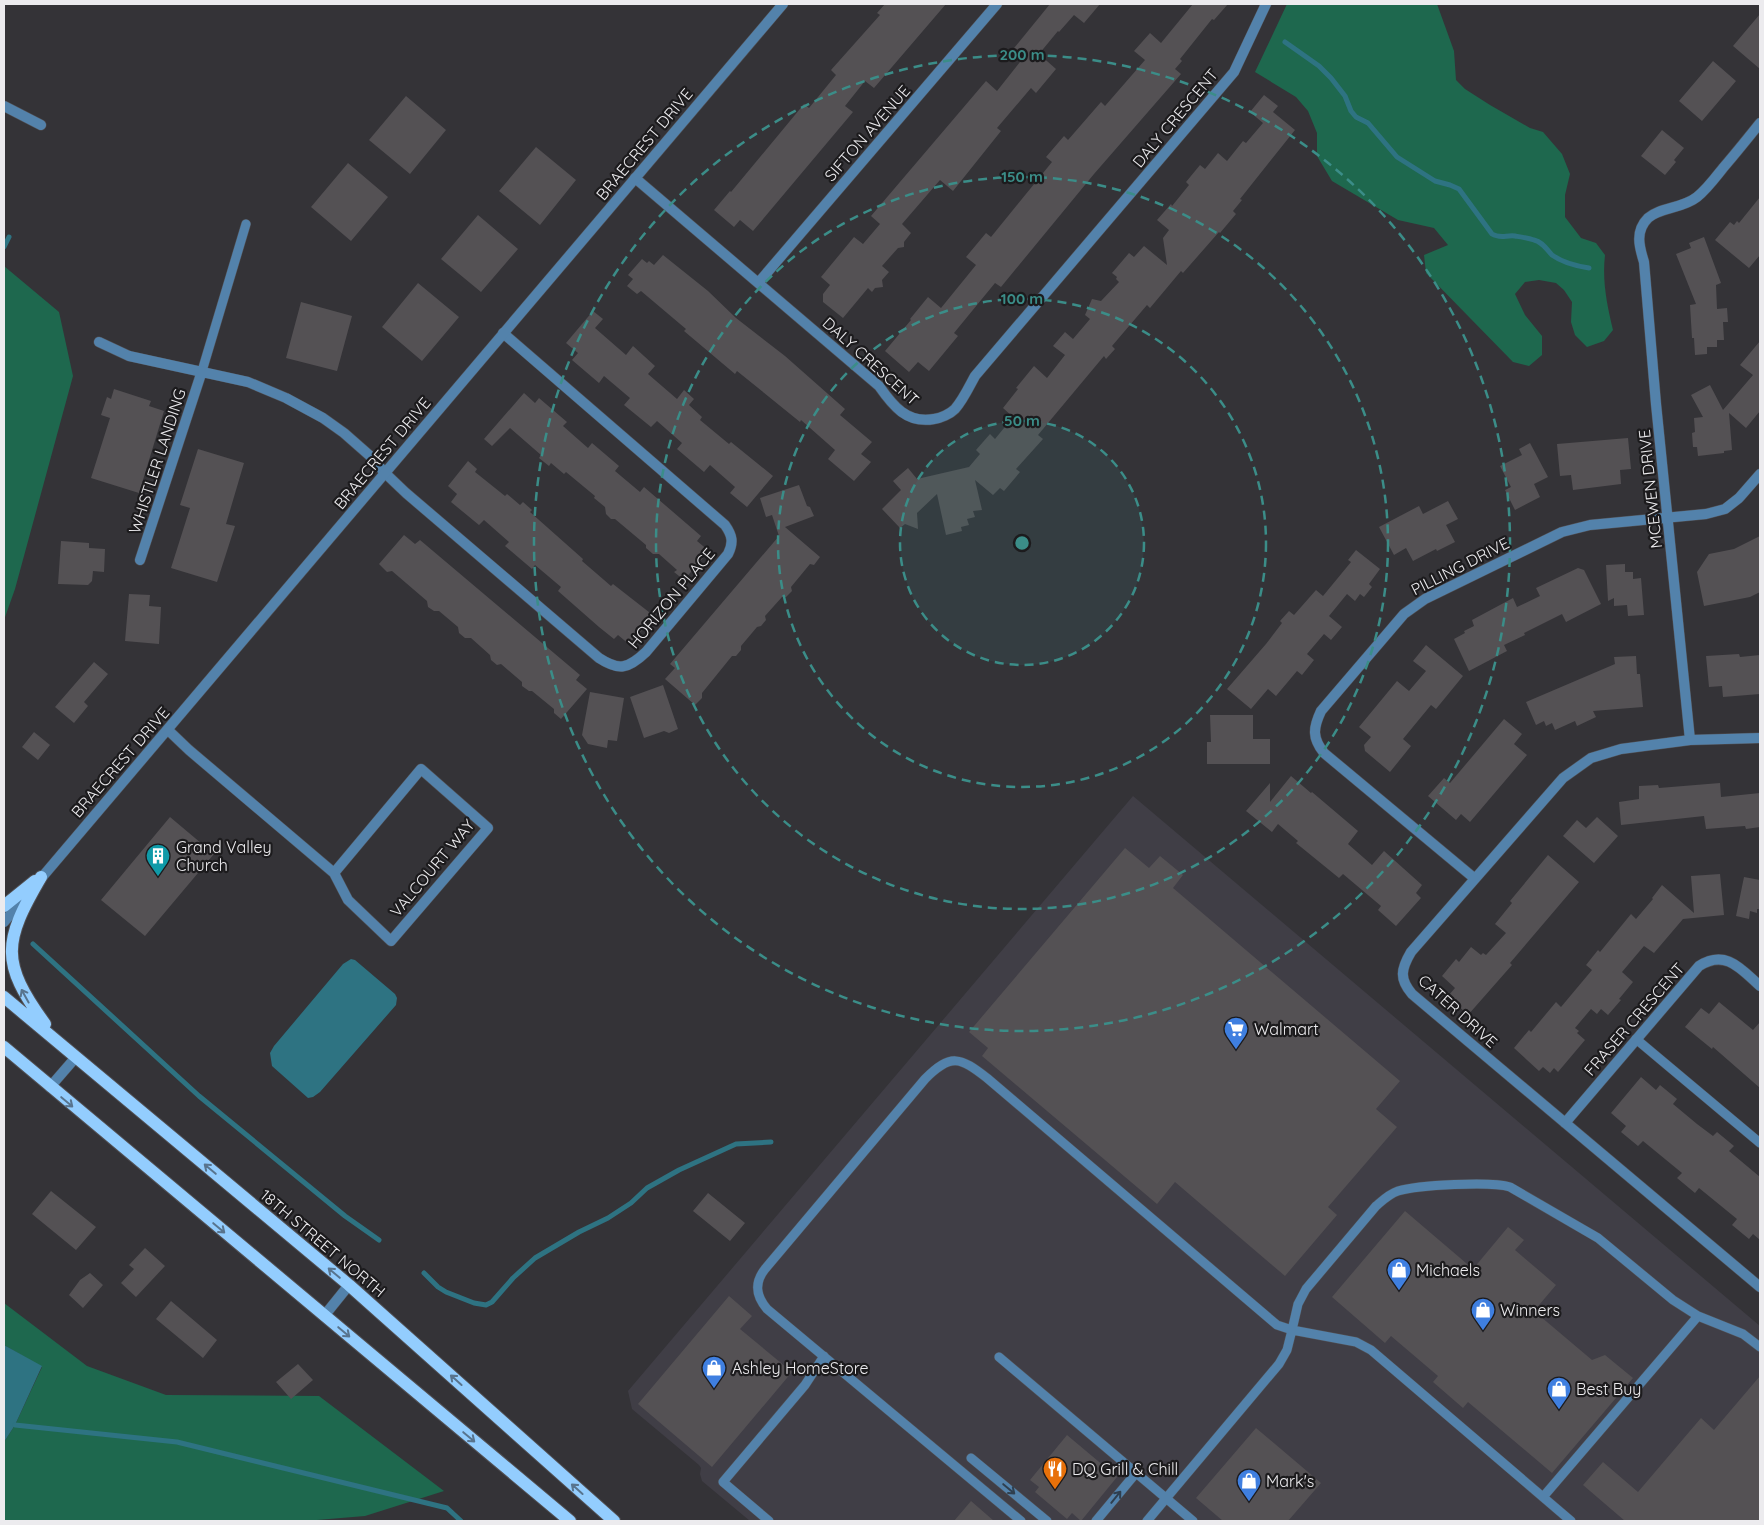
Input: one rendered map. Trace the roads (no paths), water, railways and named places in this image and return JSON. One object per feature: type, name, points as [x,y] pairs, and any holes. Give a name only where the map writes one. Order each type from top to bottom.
[{"type":"main road","points":[[4,906],[41,877]]},
{"type":"main road","points":[[41,877],[20,912],[10,938],[8,955],[13,973],[26,1001],[66,1048]]},
{"type":"main road","name":"18TH STREET NORTH","points":[[4,997],[350,1285],[614,1521]]},
{"type":"main road","points":[[4,1047],[570,1521]]},
{"type":"street","name":"BRAECREST DRIVE","points":[[4,922],[783,4]]},
{"type":"street","name":"SIFTON AVENUE","points":[[759,282],[997,4]]},
{"type":"street","name":"DALY CRESCENT","points":[[635,178],[879,386],[900,411],[911,419],[924,421],[939,418],[954,410],[975,376],[1234,72],[1266,4]]},
{"type":"street","points":[[4,106],[41,126]]},
{"type":"street","name":"MCEWEN DRIVE","points":[[1690,740],[1656,404],[1644,262],[1638,236],[1648,218],[1658,212],[1682,206],[1697,197],[1708,187],[1760,123]]},
{"type":"street","name":"HORIZON PLACE","points":[[384,473],[599,658],[610,665],[625,667],[636,662],[646,652],[728,554],[732,546],[731,533],[725,525],[503,334]]},
{"type":"street","points":[[99,342],[129,356],[248,382],[304,407],[323,418],[344,434],[369,455],[384,473]]},
{"type":"street","name":"WHISTLER LANDING","points":[[140,560],[202,371]]},
{"type":"street","name":"PILLING DRIVE","points":[[1474,878],[1324,753],[1317,744],[1315,733],[1316,721],[1321,711],[1404,614],[1425,599],[1562,532],[1590,525],[1706,514],[1725,509],[1739,498],[1760,474]]},
{"type":"street","name":"VALCOURT WAY","points":[[168,730],[334,874],[348,900],[391,941],[488,828],[421,769],[334,874]]},
{"type":"street","name":"CATER DRIVE","points":[[1760,738],[1690,740],[1621,749],[1590,758],[1563,778],[1474,878],[1411,952],[1402,972],[1403,981],[1412,994],[1760,1287]]},
{"type":"street","name":"FRASER CRESCENT","points":[[1565,1123],[1699,966],[1707,961],[1716,959],[1733,963],[1760,986]]},
{"type":"street","points":[[50,1087],[76,1057]]},
{"type":"street","points":[[324,1316],[350,1285]]},
{"type":"lane","points":[[202,371],[246,224]]},
{"type":"lane","points":[[1636,1040],[1760,1143]]},
{"type":"lane","points":[[1021,1521],[763,1304],[757,1286],[760,1275],[925,1079],[942,1065],[956,1060],[970,1066],[987,1078],[1277,1325],[1292,1330],[1350,1340],[1366,1347],[1571,1521]]},
{"type":"lane","points":[[1147,1521],[1279,1364],[1287,1350],[1298,1304],[1306,1289],[1376,1206],[1387,1196],[1397,1191],[1414,1188],[1493,1184],[1510,1187],[1598,1238],[1673,1300],[1698,1316],[1743,1334],[1760,1347]]},
{"type":"lane","points":[[1543,1497],[1698,1316]]},
{"type":"lane","points":[[769,1521],[723,1482],[806,1385],[824,1356]]},
{"type":"lane","points":[[999,1357],[1193,1521]]},
{"type":"lane","points":[[971,1458],[1046,1521]]},
{"type":"lane","points":[[1096,1521],[1136,1473]]},
{"type":"water","points":[[351,959],[355,960],[395,994],[397,998],[396,1005],[320,1092],[308,1098],[272,1066],[270,1053],[343,964]]},
{"type":"water","points":[[4,1345],[42,1366],[15,1425],[4,1442]]},
{"type":"waterway","points":[[1285,42],[1319,66],[1331,78],[1345,96],[1351,111],[1356,117],[1368,123],[1397,157],[1435,181],[1459,189],[1492,234],[1500,237],[1515,236],[1537,241],[1552,255],[1561,260],[1589,268]]},
{"type":"waterway","points":[[4,247],[9,237]]},
{"type":"waterway","points":[[33,944],[199,1096],[345,1216],[379,1240]]},
{"type":"waterway","points":[[424,1273],[446,1292],[474,1303],[486,1305],[492,1302],[513,1278],[535,1258],[579,1232],[608,1218],[631,1203],[647,1188],[679,1170],[736,1144],[771,1142]]},
{"type":"waterway","points":[[15,1425],[177,1442],[447,1508],[461,1521]]},
{"type":"place","name":"Grand Valley Church","points":[[158,877]]},
{"type":"place","name":"Walmart","points":[[1236,1050]]},
{"type":"place","name":"Michaels","points":[[1399,1291]]},
{"type":"place","name":"Winners","points":[[1483,1331]]},
{"type":"place","name":"Ashley HomeStore","points":[[714,1389]]},
{"type":"place","name":"Best Buy","points":[[1559,1410]]},
{"type":"place","name":"DQ Grill & Chill","points":[[1055,1490]]},
{"type":"place","name":"Mark's","points":[[1249,1502]]}]
